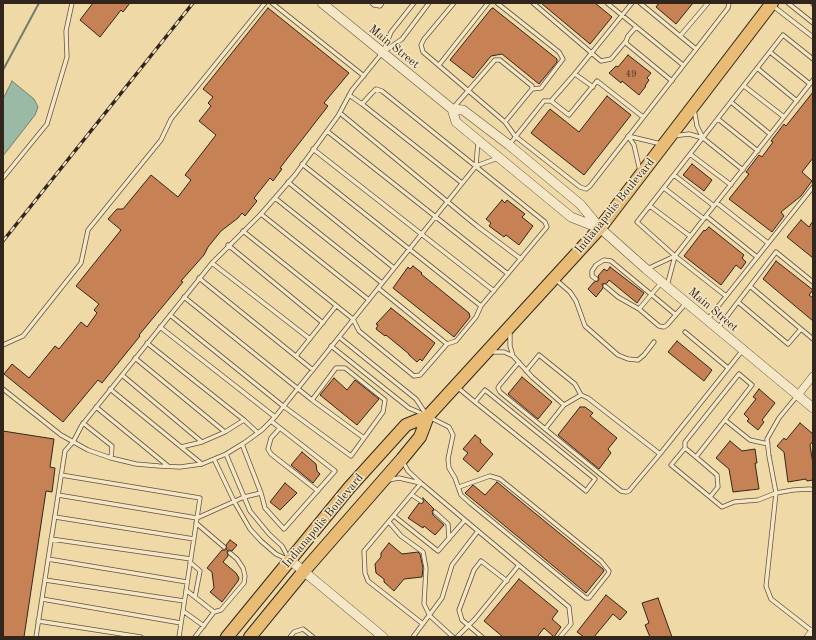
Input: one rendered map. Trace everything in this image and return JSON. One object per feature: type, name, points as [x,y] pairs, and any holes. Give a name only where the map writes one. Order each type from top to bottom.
[{"type":"highway","name":"Indianapolis Boulevard","points":[[250,637],[304,571],[383,482],[420,437],[428,416],[600,228],[771,4]]},
{"type":"highway","name":"Indianapolis Boulevard","points":[[226,637],[349,488],[406,425],[428,416]]},
{"type":"street","name":"Main Street","points":[[322,3],[452,109],[463,110],[509,145],[580,204],[600,228],[646,269],[813,408]]},
{"type":"street","name":"Main Street","points":[[452,109],[456,122],[571,217],[600,228]]},
{"type":"street","points":[[798,395],[813,376]]},
{"type":"street","points":[[290,560],[383,637]]},
{"type":"lane","points":[[3,178],[47,124],[67,57],[66,31],[72,3]]},
{"type":"lane","points":[[3,344],[23,336],[81,263],[88,230],[161,140],[171,119],[265,3]]},
{"type":"lane","points":[[272,3],[364,76]]},
{"type":"lane","points":[[372,3],[380,6],[382,3]]},
{"type":"lane","points":[[36,637],[65,451],[83,423],[199,278],[228,245],[261,214],[288,182],[340,113],[349,95],[382,53],[391,32],[414,3]]},
{"type":"lane","points":[[382,53],[402,39],[429,3]]},
{"type":"lane","points":[[454,3],[424,39],[421,46],[423,52],[505,122],[515,136],[580,187],[586,189],[590,186],[672,81],[728,8],[729,3]]},
{"type":"lane","points":[[439,65],[488,3]]},
{"type":"lane","points":[[497,3],[559,52],[563,59],[541,88],[532,89],[505,122]]},
{"type":"lane","points":[[533,3],[601,61],[611,59],[636,27]]},
{"type":"lane","points":[[608,3],[683,66]]},
{"type":"lane","points":[[551,101],[575,74],[632,3]]},
{"type":"lane","points":[[640,3],[696,49]]},
{"type":"lane","points":[[680,36],[708,3]]},
{"type":"lane","points":[[788,3],[813,23]]},
{"type":"lane","points":[[771,4],[813,37]]},
{"type":"lane","points":[[726,296],[675,256],[637,222],[783,36],[813,59]]},
{"type":"lane","points":[[626,41],[627,44],[672,81]]},
{"type":"lane","points":[[639,309],[651,294],[664,284],[675,256],[812,82],[770,52]]},
{"type":"lane","points":[[452,109],[495,60],[500,60],[532,86],[532,89]]},
{"type":"lane","points":[[757,68],[797,101]]},
{"type":"lane","points":[[575,74],[593,87]]},
{"type":"lane","points":[[509,145],[544,101],[551,101],[569,114],[598,81],[643,117]]},
{"type":"lane","points":[[744,86],[784,117]]},
{"type":"lane","points":[[243,231],[353,320],[359,331],[414,376],[420,375],[447,344],[456,341],[476,317],[481,306],[547,228],[545,222],[382,91],[376,89],[362,104]]},
{"type":"lane","points":[[349,95],[462,183]]},
{"type":"lane","points":[[731,102],[770,134]]},
{"type":"lane","points":[[694,106],[697,126],[703,138]]},
{"type":"lane","points":[[340,113],[520,259]]},
{"type":"lane","points":[[718,119],[758,151]]},
{"type":"lane","points":[[326,131],[434,218],[508,274]]},
{"type":"lane","points":[[628,136],[667,140],[689,134],[703,138],[743,170]]},
{"type":"lane","points":[[628,136],[634,145],[641,175]]},
{"type":"lane","points":[[476,166],[478,141]]},
{"type":"lane","points":[[313,149],[494,291]]},
{"type":"lane","points":[[690,154],[731,185]]},
{"type":"lane","points":[[3,389],[61,435],[88,450],[111,458],[136,464],[180,467],[202,464],[226,454],[258,432],[275,417],[476,166],[499,158]]},
{"type":"lane","points":[[302,164],[481,306]]},
{"type":"lane","points":[[674,175],[714,206]]},
{"type":"lane","points":[[288,182],[394,268]]},
{"type":"lane","points":[[707,320],[813,187]]},
{"type":"lane","points":[[664,188],[705,217],[757,258]]},
{"type":"lane","points":[[275,198],[382,283]]},
{"type":"lane","points":[[717,202],[768,243]]},
{"type":"lane","points":[[650,206],[690,236]]},
{"type":"lane","points":[[261,214],[369,300]]},
{"type":"lane","points":[[228,245],[323,323]]},
{"type":"lane","points":[[718,329],[776,252],[813,282]]},
{"type":"lane","points":[[646,269],[675,256]]},
{"type":"lane","points":[[596,279],[592,276],[592,271],[596,265],[604,260],[611,261],[676,314]]},
{"type":"lane","points":[[212,263],[310,339]]},
{"type":"lane","points":[[199,278],[312,370]]},
{"type":"lane","points":[[554,278],[570,292],[576,301],[585,326],[618,355],[628,359],[638,360],[654,342]]},
{"type":"lane","points":[[605,286],[639,309],[659,326],[664,327],[667,325],[686,303]]},
{"type":"lane","points":[[751,287],[813,339]]},
{"type":"lane","points":[[378,288],[447,344]]},
{"type":"lane","points":[[184,297],[312,400],[364,438]]},
{"type":"lane","points":[[738,302],[788,344],[801,329]]},
{"type":"lane","points":[[296,356],[336,306]]},
{"type":"lane","points":[[170,315],[284,406],[351,456],[383,412],[385,400],[345,368],[336,368],[312,400]]},
{"type":"lane","points":[[510,326],[510,346],[513,356]]},
{"type":"lane","points":[[160,327],[275,417]]},
{"type":"lane","points":[[685,332],[728,368]]},
{"type":"lane","points":[[339,337],[416,399],[428,416]]},
{"type":"lane","points":[[147,343],[258,432]]},
{"type":"lane","points":[[331,346],[409,408],[449,427],[453,435],[448,458],[449,468],[455,478],[461,494],[470,504],[586,598],[589,598],[608,574],[609,571],[601,561],[500,479],[490,476],[459,487]]},
{"type":"lane","points":[[519,362],[498,388],[500,392],[621,491],[629,491],[742,350]]},
{"type":"lane","points":[[486,353],[504,352],[513,356],[526,371],[564,405]]},
{"type":"lane","points":[[526,371],[539,355],[575,384],[581,395],[588,398],[660,454]]},
{"type":"lane","points":[[135,358],[225,432]]},
{"type":"lane","points":[[696,457],[752,385],[739,374],[685,442],[685,448],[671,465],[722,506],[734,502],[758,500],[776,493],[793,490],[813,490]]},
{"type":"lane","points":[[122,375],[202,442]]},
{"type":"lane","points":[[456,386],[475,402],[586,491],[595,479],[485,390],[475,402]]},
{"type":"lane","points":[[110,389],[202,464]]},
{"type":"lane","points":[[545,429],[564,405],[581,395]]},
{"type":"lane","points":[[798,395],[779,418],[767,439],[776,493],[766,586],[772,599],[812,633]]},
{"type":"lane","points":[[96,407],[169,467]]},
{"type":"lane","points":[[181,447],[202,442],[225,432],[244,420]]},
{"type":"lane","points":[[725,420],[750,440],[768,444]]},
{"type":"lane","points":[[242,444],[261,493],[265,508],[284,529],[335,471],[271,421]]},
{"type":"lane","points":[[83,423],[112,446],[111,458]]},
{"type":"lane","points":[[280,428],[271,438],[268,449],[271,454],[318,491]]},
{"type":"lane","points":[[685,448],[717,475],[718,487],[710,497]]},
{"type":"lane","points":[[226,454],[244,497],[259,523],[282,546],[290,560]]},
{"type":"lane","points":[[214,459],[234,501],[250,529],[276,554],[290,560]]},
{"type":"lane","points":[[402,459],[408,471],[421,484],[569,607],[570,624],[560,637]]},
{"type":"lane","points":[[61,475],[200,498],[179,637]]},
{"type":"lane","points":[[383,482],[399,478],[421,484]]},
{"type":"lane","points":[[421,484],[364,551],[365,573],[368,581],[423,624]]},
{"type":"lane","points":[[58,495],[197,518],[244,497],[261,493]]},
{"type":"lane","points":[[412,495],[421,501]]},
{"type":"lane","points":[[435,512],[448,524],[449,539]]},
{"type":"lane","points":[[394,516],[438,551],[465,520]]},
{"type":"lane","points":[[55,518],[194,539]]},
{"type":"lane","points":[[389,522],[401,536],[423,552],[426,568],[424,604],[430,616],[453,637]]},
{"type":"lane","points":[[196,523],[224,547]]},
{"type":"lane","points":[[413,637],[442,598],[452,565],[478,531]]},
{"type":"lane","points":[[51,539],[190,561],[200,572],[195,597]]},
{"type":"lane","points":[[195,637],[214,612],[221,610],[244,583],[246,576],[243,568],[237,559],[230,553]]},
{"type":"lane","points":[[48,559],[187,582]]},
{"type":"lane","points":[[482,637],[468,626],[460,616],[459,610],[474,570],[481,561],[507,581]]},
{"type":"lane","points":[[457,637],[520,565]]},
{"type":"lane","points":[[45,580],[184,601]]},
{"type":"lane","points":[[186,590],[214,612]]},
{"type":"lane","points":[[42,599],[181,622]]},
{"type":"lane","points":[[183,611],[204,626]]},
{"type":"lane","points":[[38,621],[141,637]]},
{"type":"lane","points":[[290,637],[294,632],[304,629],[313,637]]},
{"type":"shaded area","points":[[12,81],[34,99],[38,107],[35,115],[3,156],[3,99]]},
{"type":"building","points":[[93,3],[130,3],[123,12],[121,10],[100,37],[80,20]]},
{"type":"building","points":[[541,3],[595,3],[612,17],[590,44]]},
{"type":"building","points":[[659,3],[693,3],[676,24],[656,7]]},
{"type":"building","points":[[268,8],[349,73],[324,103],[328,106],[280,168],[282,169],[273,181],[270,178],[254,198],[257,201],[245,216],[242,213],[221,231],[208,247],[204,255],[181,281],[183,282],[102,383],[98,380],[63,422],[4,374],[12,364],[29,378],[55,346],[59,349],[81,322],[87,327],[97,313],[94,310],[99,304],[76,286],[121,230],[108,219],[117,209],[123,209],[151,175],[178,197],[191,180],[185,175],[216,135],[199,121],[211,106],[208,103],[213,97],[203,89]]},
{"type":"building","points":[[493,8],[557,59],[557,62],[539,84],[502,54],[491,56],[473,78],[450,60]]},
{"type":"building","points":[[628,55],[651,73],[647,78],[649,80],[646,86],[639,95],[622,81],[621,83],[609,73],[616,66],[618,67]]},
{"type":"building","points":[[813,92],[813,158],[802,172],[812,181],[801,196],[781,212],[784,216],[772,232],[729,199],[749,174],[746,172],[759,155],[762,157],[773,142],[771,141],[784,124],[786,126]]},
{"type":"building","points":[[607,96],[631,115],[584,175],[531,133],[550,109],[579,132]]},
{"type":"building","points":[[692,164],[712,180],[704,191],[683,175]]},
{"type":"building","points":[[502,200],[505,203],[507,200],[525,214],[522,217],[533,226],[519,245],[506,235],[504,237],[489,226],[491,223],[486,219]]},
{"type":"building","points":[[801,220],[809,227],[813,221],[813,258],[787,237]]},
{"type":"building","points":[[709,227],[744,255],[742,258],[746,262],[741,269],[736,265],[721,285],[684,256],[704,230],[705,231]]},
{"type":"building","points":[[776,261],[813,290],[809,295],[813,298],[813,321],[763,279]]},
{"type":"building","points":[[413,266],[469,313],[470,317],[454,337],[393,288],[408,267],[410,269]]},
{"type":"building","points":[[610,267],[644,293],[637,303],[609,280],[607,283],[602,284],[603,288],[596,297],[588,289],[594,282],[598,281],[598,276],[604,269],[607,271]]},
{"type":"building","points":[[391,308],[435,343],[422,361],[420,359],[417,362],[386,335],[385,336],[376,329],[378,325],[376,324]]},
{"type":"building","points":[[677,341],[712,370],[704,381],[668,352]]},
{"type":"building","points":[[522,377],[552,402],[538,419],[508,394]]},
{"type":"building","points":[[334,378],[347,390],[355,380],[379,399],[357,425],[320,395]]},
{"type":"building","points":[[759,389],[775,403],[762,420],[764,422],[758,430],[747,421],[749,419],[744,414],[756,399],[753,397]]},
{"type":"building","points":[[580,407],[585,407],[593,413],[590,416],[617,438],[608,449],[611,453],[599,469],[558,435]]},
{"type":"building","points":[[800,423],[813,434],[813,441],[810,445],[813,464],[813,480],[807,481],[806,479],[788,482],[784,452],[777,446],[784,438],[786,440]]},
{"type":"building","points":[[3,431],[54,439],[50,467],[55,468],[52,492],[46,491],[24,637],[3,637]]},
{"type":"building","points":[[475,435],[493,454],[478,472],[463,459],[468,453],[463,449]]},
{"type":"building","points":[[730,441],[742,451],[755,449],[757,463],[755,463],[759,489],[733,492],[729,469],[716,458]]},
{"type":"building","points":[[302,452],[316,464],[317,471],[320,474],[313,483],[291,465]]},
{"type":"building","points":[[497,482],[603,569],[604,571],[586,593],[465,493],[473,485],[485,495]]},
{"type":"building","points":[[285,483],[297,493],[280,510],[270,502]]},
{"type":"building","points":[[423,498],[434,509],[432,511],[433,515],[444,525],[435,535],[424,526],[423,528],[408,518],[419,503],[423,503]]},
{"type":"building","points":[[230,540],[237,545],[232,551],[227,551],[228,556],[223,562],[236,573],[239,578],[222,602],[210,592],[214,588],[212,572],[207,568],[222,550],[227,549],[226,545]]},
{"type":"building","points":[[389,543],[402,554],[418,552],[420,554],[423,568],[422,577],[404,579],[394,591],[384,582],[384,579],[376,573],[375,564]]},
{"type":"building","points":[[519,579],[558,611],[552,619],[561,627],[554,637],[544,628],[537,637],[503,637],[484,621]]},
{"type":"building","points":[[606,595],[627,612],[620,620],[613,614],[594,637],[584,637],[577,632]]},
{"type":"building","points":[[658,598],[672,637],[650,637],[645,625],[649,623],[642,603]]},
{"type":"waterway","points":[[3,70],[39,3]]},
{"type":"railway","points":[[3,241],[193,3]]}]
